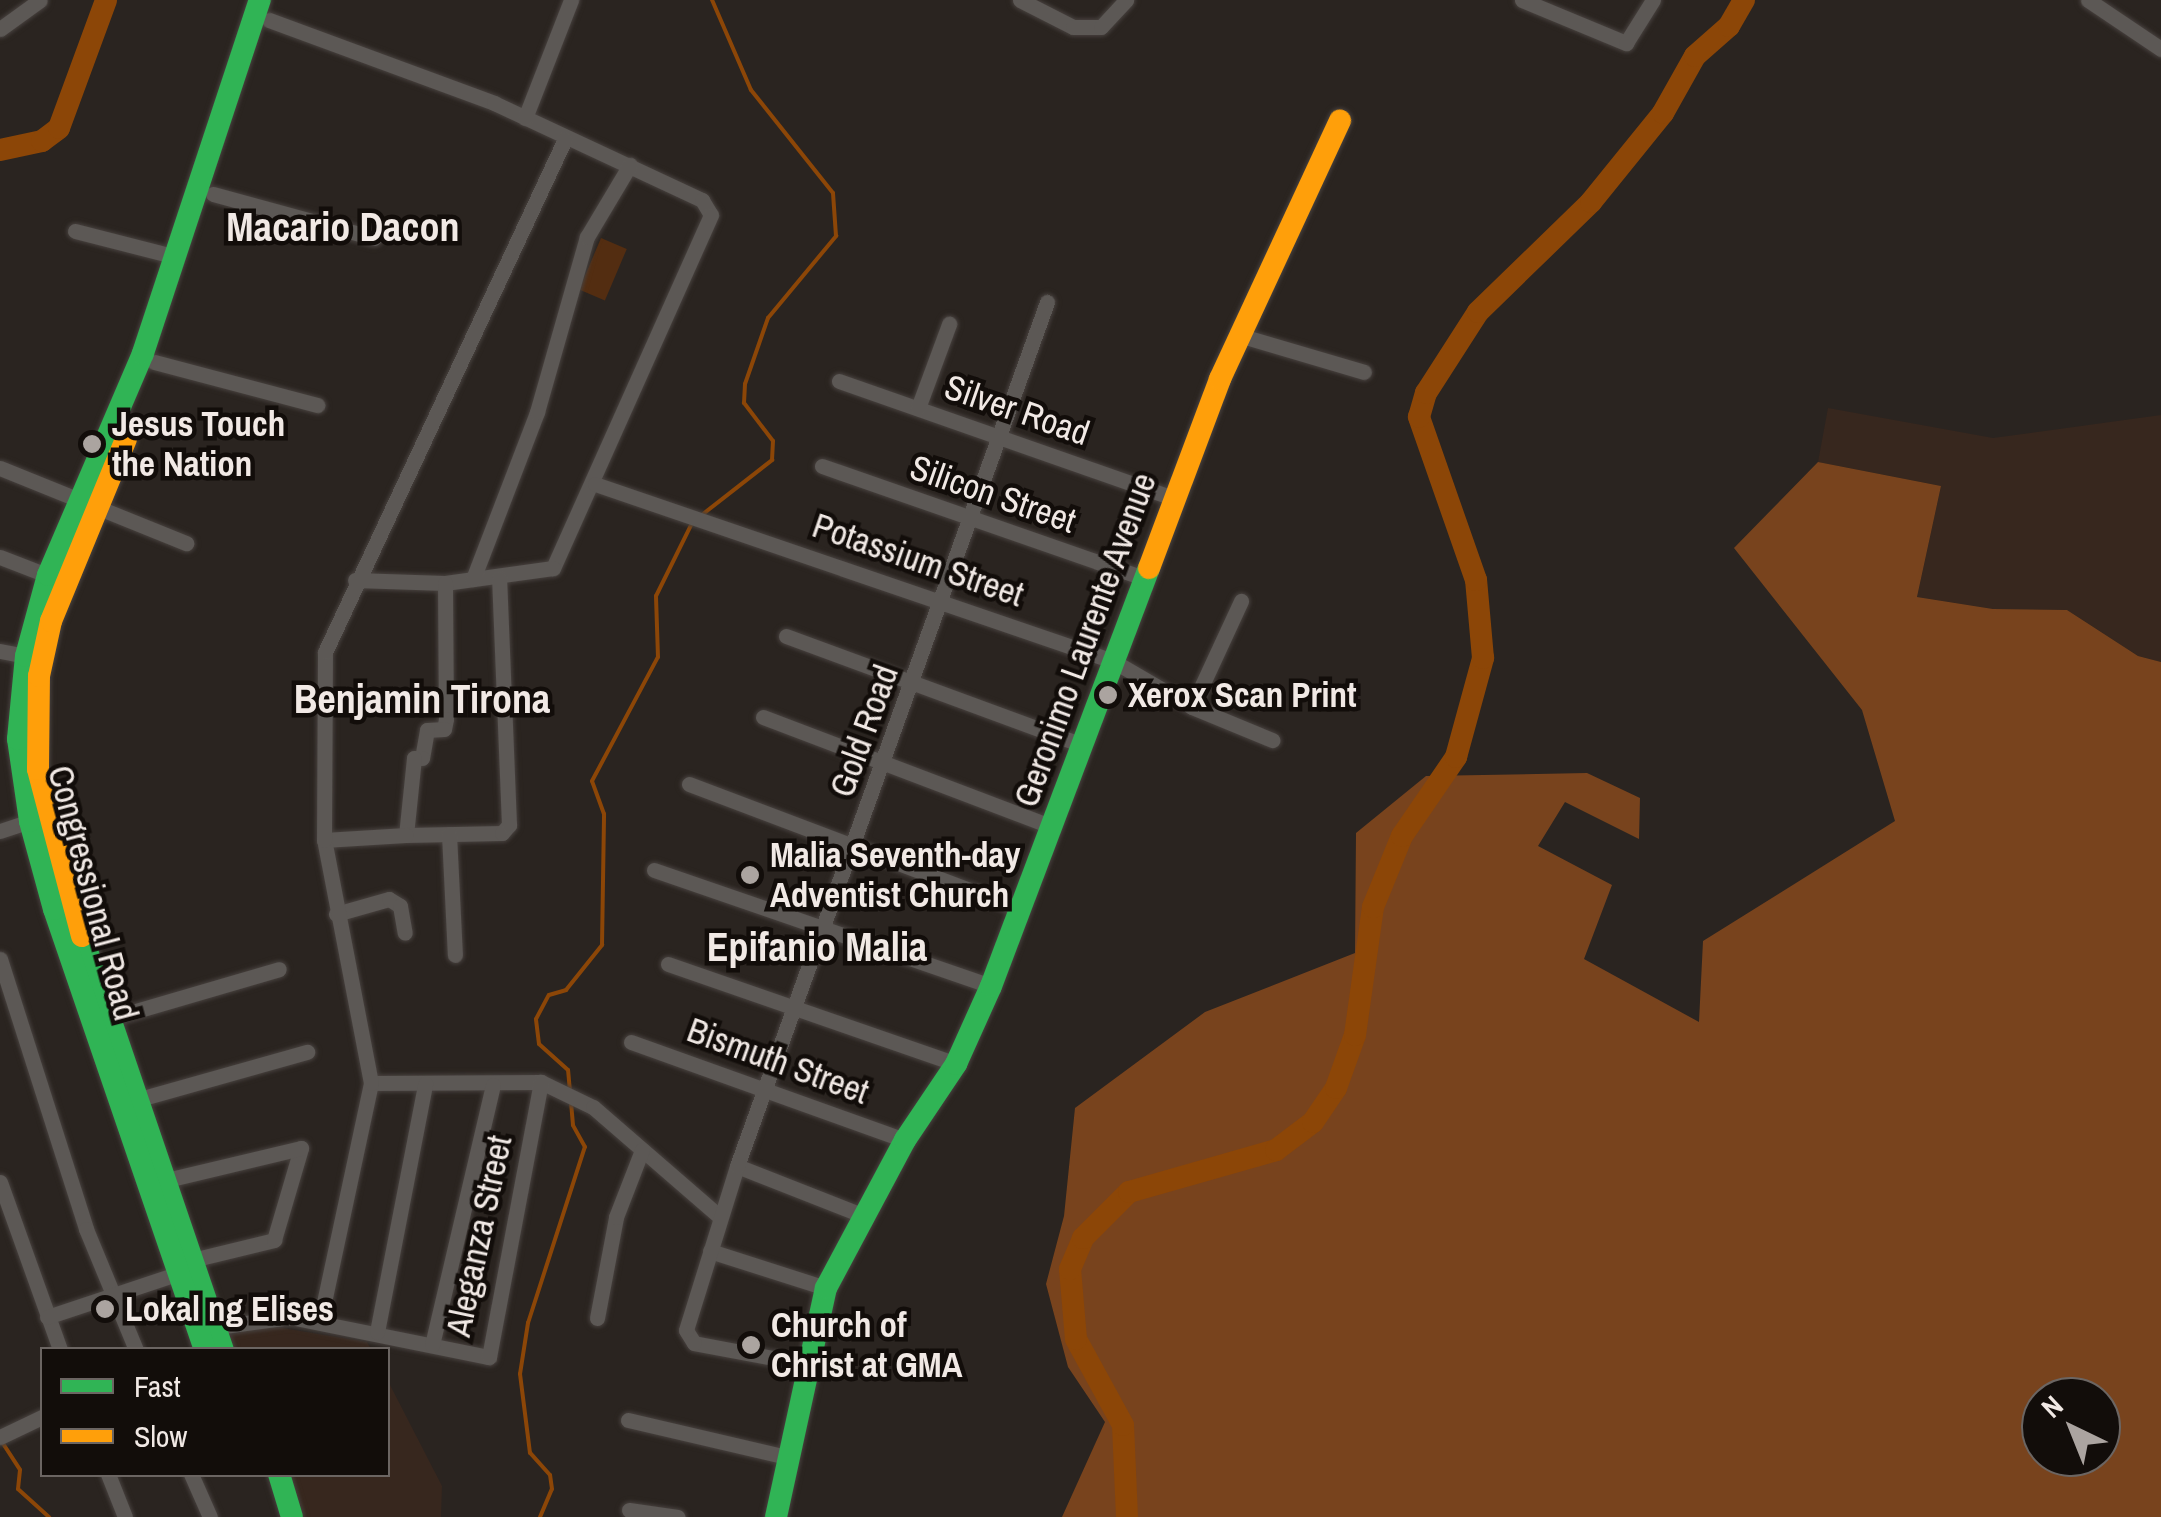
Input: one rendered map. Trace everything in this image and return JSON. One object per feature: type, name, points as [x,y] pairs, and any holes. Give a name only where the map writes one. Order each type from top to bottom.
[{"type":"main road","name":"Congressional Road","points":[[205,1336],[9,739],[56,578],[154,362],[213,194],[268,7]]},
{"type":"main road","name":"Congressional Road","points":[[91,501],[174,256],[268,7]]},
{"type":"main road","name":"Geronimo Laurente Avenue","points":[[776,1517],[805,1364],[826,1288],[862,1214],[956,1064],[991,986],[1174,498],[1242,336],[1340,121]]},
{"type":"main road","name":"Congressional Road","points":[[29,669],[38,819]]},
{"type":"main road","name":"Congressional Road","points":[[101,1022],[136,1100],[162,1180],[172,1235]]},
{"type":"main road","points":[[265,1477],[276,1517]]},
{"type":"main road","points":[[280,1477],[292,1517]]},
{"type":"street","points":[[0,29],[40,0]]},
{"type":"street","points":[[526,118],[570,0]]},
{"type":"street","points":[[1020,0],[1074,28],[1101,27],[1126,0]]},
{"type":"street","points":[[1530,2],[1626,43],[1654,0]]},
{"type":"street","points":[[2088,0],[2161,48]]},
{"type":"street","points":[[268,7],[630,165],[702,200],[711,215],[595,484],[553,568],[445,583],[355,580]]},
{"type":"street","points":[[320,1321],[371,1083],[324,840],[325,652],[355,580],[565,139]]},
{"type":"street","points":[[473,579],[536,412],[587,237],[630,165]]},
{"type":"street","points":[[213,194],[374,238]]},
{"type":"street","points":[[75,231],[174,256]]},
{"type":"street","name":"Gold Road","points":[[710,1251],[1047,302]]},
{"type":"street","points":[[918,408],[949,324]]},
{"type":"street","points":[[1242,336],[1364,372]]},
{"type":"street","points":[[154,362],[318,404]]},
{"type":"street","name":"Silver Road","points":[[839,381],[1000,434],[1174,498]]},
{"type":"street","name":"Silicon Street","points":[[822,466],[1144,578]]},
{"type":"street","points":[[0,468],[91,501],[186,543]]},
{"type":"street","name":"Potassium Street","points":[[595,484],[944,600],[1113,661],[1192,707],[1272,740]]},
{"type":"street","points":[[0,557],[56,578]]},
{"type":"street","points":[[324,840],[502,833],[509,824],[499,578]]},
{"type":"street","points":[[406,835],[414,758],[422,758],[427,730],[444,729],[446,719],[445,583]]},
{"type":"street","points":[[1192,707],[1241,601]]},
{"type":"street","points":[[786,636],[1083,745]]},
{"type":"street","points":[[0,650],[29,669]]},
{"type":"street","points":[[762,717],[1053,827]]},
{"type":"street","points":[[689,784],[854,842],[1019,909]]},
{"type":"street","points":[[0,831],[38,819]]},
{"type":"street","points":[[449,834],[454,955]]},
{"type":"street","points":[[654,870],[824,933],[991,986]]},
{"type":"street","points":[[336,914],[389,899],[400,906],[405,932]]},
{"type":"street","points":[[0,960],[111,1295],[135,1347]]},
{"type":"street","points":[[668,964],[956,1064]]},
{"type":"street","points":[[101,1022],[278,969]]},
{"type":"street","name":"Bismuth Street","points":[[631,1042],[768,1086],[905,1140]]},
{"type":"street","points":[[136,1100],[307,1052]]},
{"type":"street","points":[[371,1083],[541,1082],[594,1107],[720,1218]]},
{"type":"street","name":"Aleganza Street","points":[[205,1336],[242,1319],[320,1321],[489,1357],[541,1082]]},
{"type":"street","points":[[377,1332],[425,1084]]},
{"type":"street","points":[[432,1345],[493,1085]]},
{"type":"street","points":[[47,1317],[278,1237],[301,1148],[162,1180]]},
{"type":"street","points":[[597,1318],[616,1217],[642,1150]]},
{"type":"street","points":[[738,1166],[862,1214]]},
{"type":"street","points":[[0,1182],[59,1347]]},
{"type":"street","points":[[805,1364],[689,1337],[710,1251],[826,1288]]},
{"type":"street","points":[[4,1435],[40,1417]]},
{"type":"street","points":[[628,1420],[788,1457]]},
{"type":"street","points":[[109,1477],[125,1517]]},
{"type":"street","points":[[192,1477],[210,1517]]},
{"type":"street","points":[[629,1510],[678,1517]]},
{"type":"shaded area","points":[[601,238],[627,249],[605,300],[579,290]]},
{"type":"shaded area","points":[[1828,408],[1993,438],[2161,415],[2161,662],[2138,656],[2067,610],[1993,609],[1917,597],[1941,486],[1818,462]]},
{"type":"shaded area","points":[[1818,462],[1941,486],[1917,597],[1993,609],[2067,610],[2138,656],[2161,662],[2161,1517],[1062,1517],[1105,1422],[1068,1367],[1046,1284],[1064,1216],[1075,1108],[1205,1012],[1355,953],[1356,833],[1426,776],[1587,773],[1640,798],[1639,839],[1565,802],[1538,846],[1612,885],[1584,959],[1699,1022],[1703,941],[1895,821],[1862,710],[1734,548]]},
{"type":"shaded area","points":[[264,1325],[367,1342],[370,1347],[232,1347],[228,1336]]},
{"type":"shaded area","points":[[390,1385],[442,1486],[441,1517],[301,1517],[287,1477],[390,1477]]},
{"type":"waterway","points":[[0,150],[42,141],[59,128],[106,0]]},
{"type":"waterway","points":[[703,514],[772,460],[773,441],[744,403],[745,384],[768,318],[836,236],[833,193],[751,90],[712,0]]},
{"type":"waterway","points":[[1127,1517],[1123,1425],[1076,1339],[1070,1269],[1083,1238],[1129,1192],[1276,1150],[1313,1122],[1336,1088],[1355,1035],[1373,907],[1402,836],[1456,757],[1483,658],[1476,580],[1419,417],[1426,393],[1478,312],[1591,202],[1663,113],[1695,56],[1729,26],[1744,0]]},
{"type":"waterway","points":[[570,1092],[568,1070],[539,1044],[536,1019],[549,995],[566,990],[602,945],[604,814],[592,781],[658,657],[656,596],[692,523]]},
{"type":"waterway","points":[[540,1517],[552,1489],[550,1475],[530,1453],[520,1374],[528,1323],[585,1147],[573,1125],[571,1102]]},
{"type":"waterway","points":[[2,1442],[20,1470],[18,1489],[49,1517]]},
{"type":"traffic: fast","points":[[204,1347],[54,909],[30,821],[18,739],[26,656],[48,575],[143,353],[260,0]]},
{"type":"traffic: fast","points":[[776,1517],[826,1288],[905,1140],[956,1064],[991,986],[1149,568]]},
{"type":"traffic: fast","points":[[82,936],[222,1347]]},
{"type":"traffic: fast","points":[[280,1477],[292,1517]]},
{"type":"traffic: slow","points":[[1149,568],[1220,379],[1340,121]]},
{"type":"traffic: slow","points":[[82,936],[38,769],[39,676],[51,621],[126,439]]},
{"type":"place","name":"Jesus Touch the Nation","points":[[92,444]]},
{"type":"place","name":"Xerox Scan Print","points":[[1108,695]]},
{"type":"place","name":"Malia Seventh-day Adventist Church","points":[[750,875]]},
{"type":"place","name":"Lokal ng Elises","points":[[105,1309]]},
{"type":"place","name":"Church of Christ at GMA","points":[[751,1345]]},
{"type":"district","name":"Macario Dacon","points":[[343,227]]},
{"type":"district","name":"Benjamin Tirona","points":[[422,699]]},
{"type":"district","name":"Epifanio Malia","points":[[817,947]]}]
